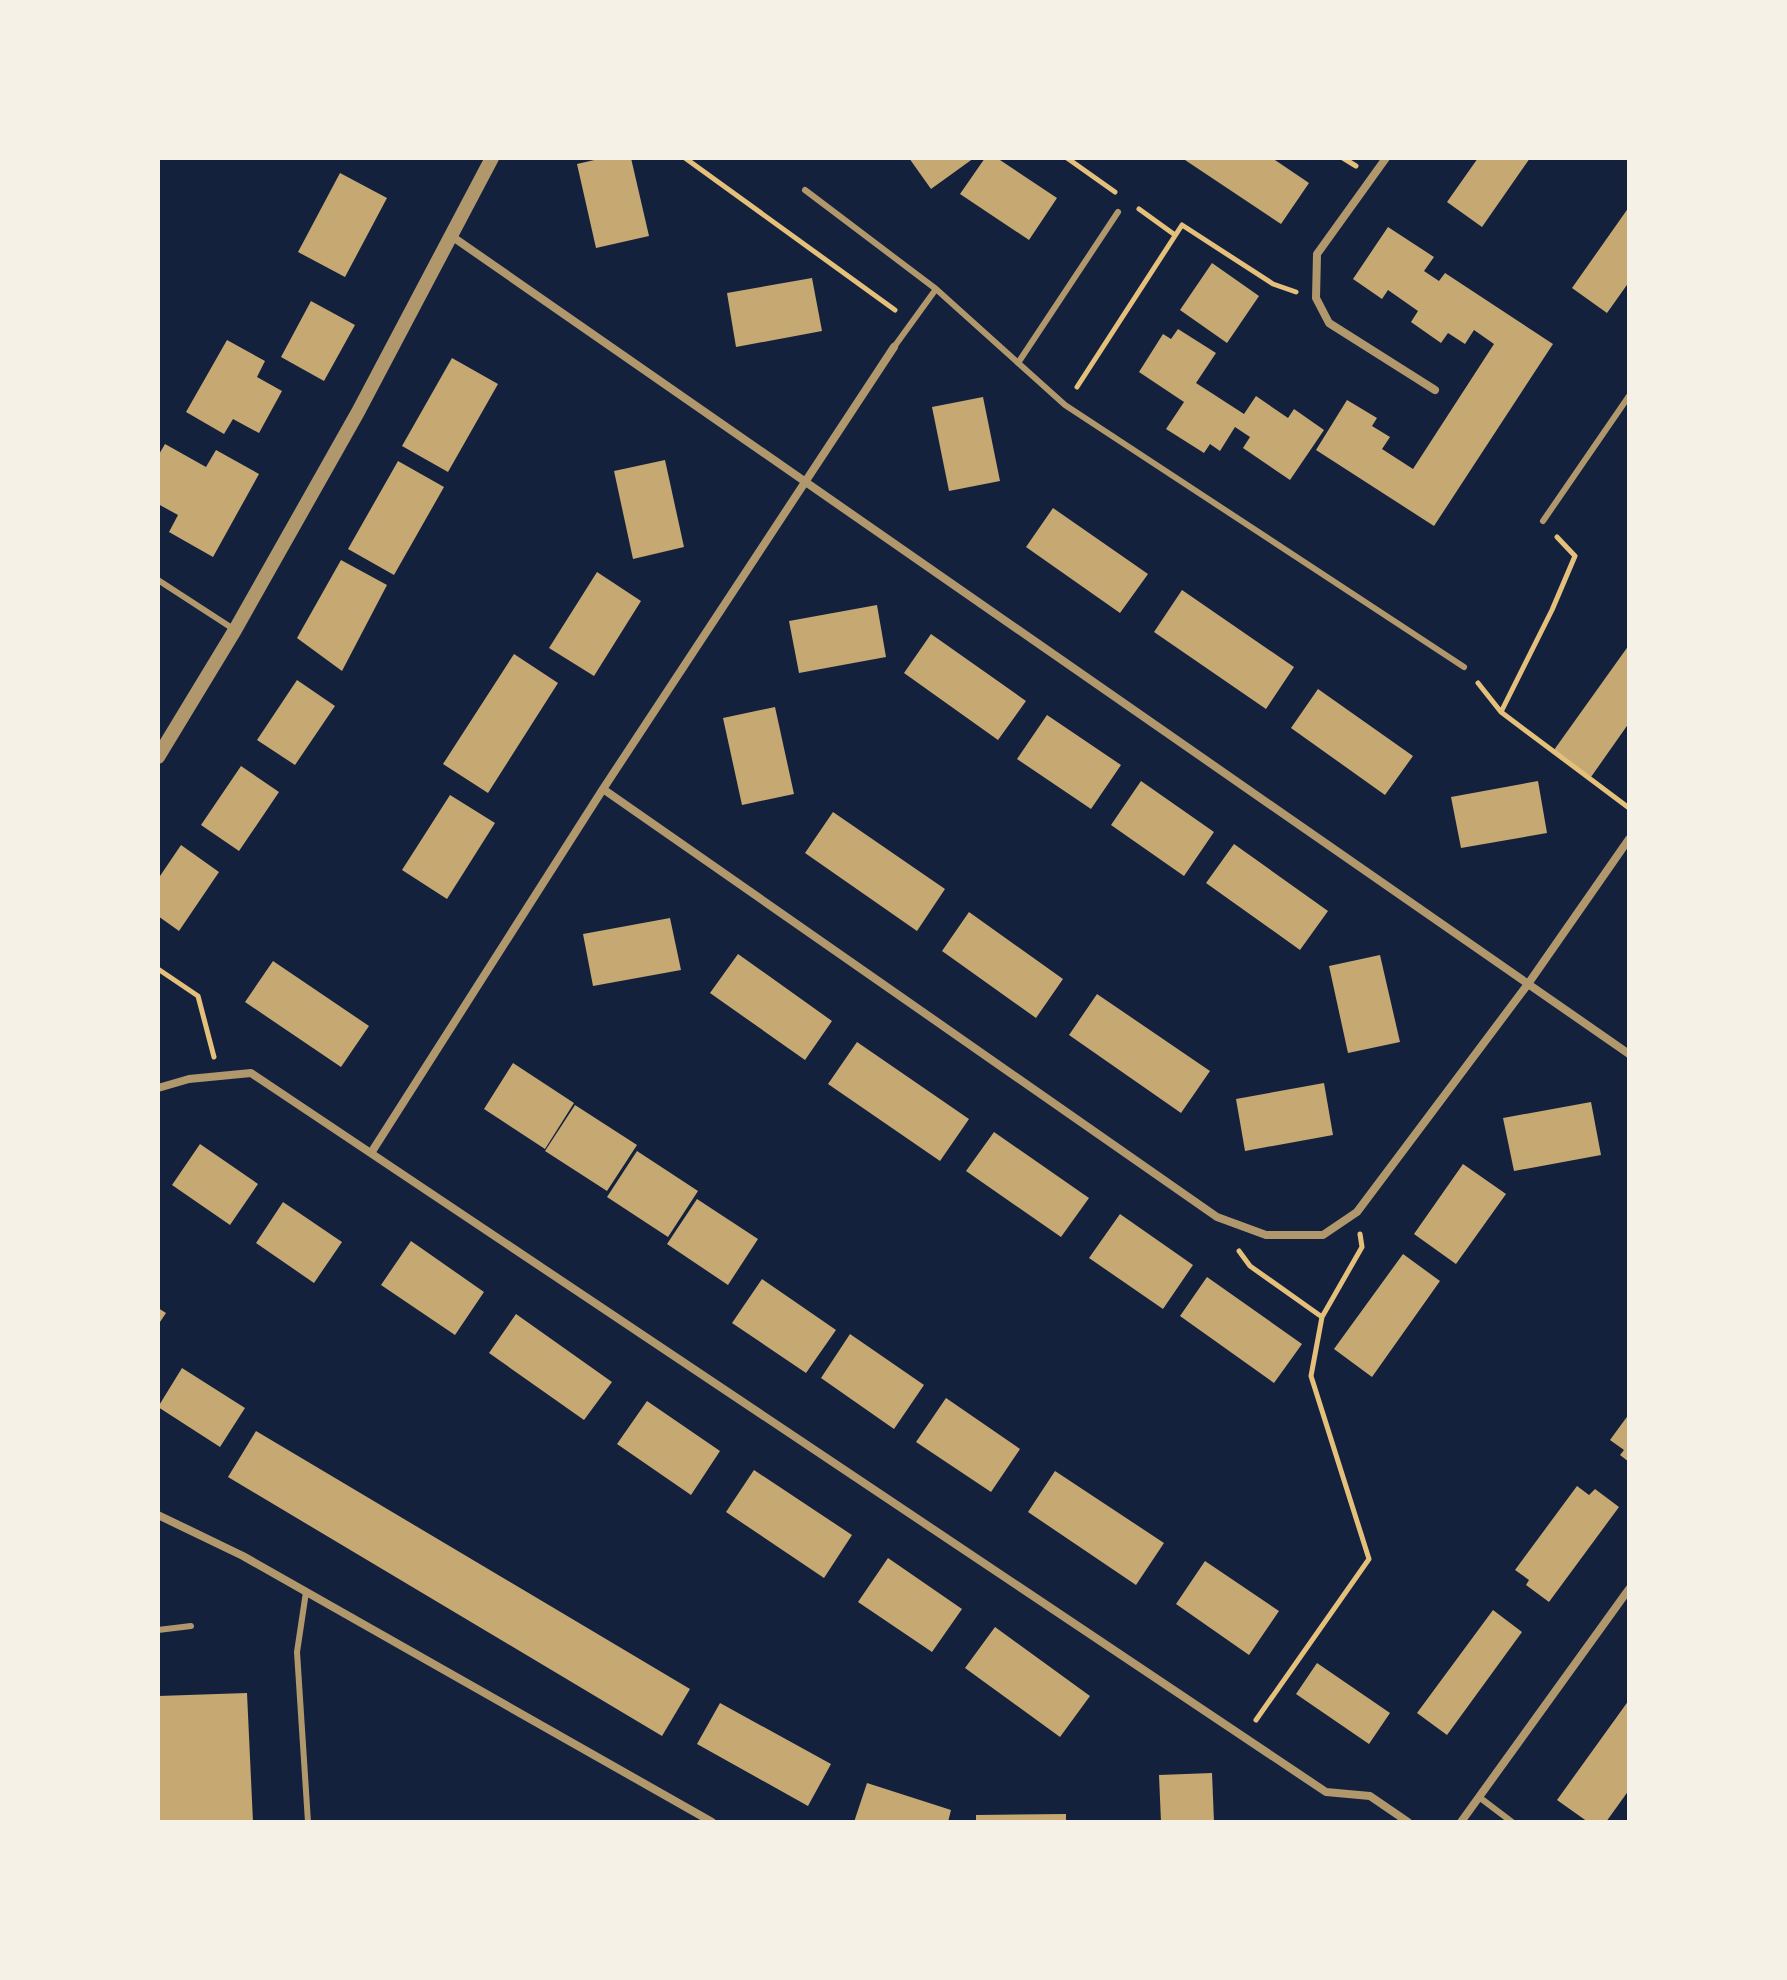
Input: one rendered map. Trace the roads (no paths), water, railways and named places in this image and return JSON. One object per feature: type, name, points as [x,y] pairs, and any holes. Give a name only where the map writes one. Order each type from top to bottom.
[{"type":"street","points":[[158,757],[235,630],[358,412],[492,158]]},
{"type":"street","points":[[1386,158],[1317,254],[1316,298],[1329,323],[1435,390]]},
{"type":"street","points":[[450,235],[1629,1054]]},
{"type":"street","points":[[371,1153],[603,789],[894,347]]},
{"type":"street","points":[[603,789],[1217,1217],[1266,1235],[1323,1235],[1357,1212],[1528,984],[1629,839]]},
{"type":"street","points":[[158,1088],[189,1079],[251,1073],[1326,1792],[1370,1796],[1408,1822]]},
{"type":"street","points":[[158,1515],[243,1556],[712,1822]]},
{"type":"street","points":[[1461,1822],[1629,1589]]},
{"type":"lane","points":[[805,190],[936,289],[1065,405],[1464,667]]},
{"type":"lane","points":[[1018,363],[1118,212]]},
{"type":"lane","points":[[894,347],[936,289]]},
{"type":"lane","points":[[1543,521],[1629,396]]},
{"type":"lane","points":[[158,580],[235,630]]},
{"type":"lane","points":[[306,1592],[297,1652],[308,1822]]},
{"type":"lane","points":[[158,1630],[191,1626]]},
{"type":"lane","points":[[1479,1797],[1512,1822]]}]
